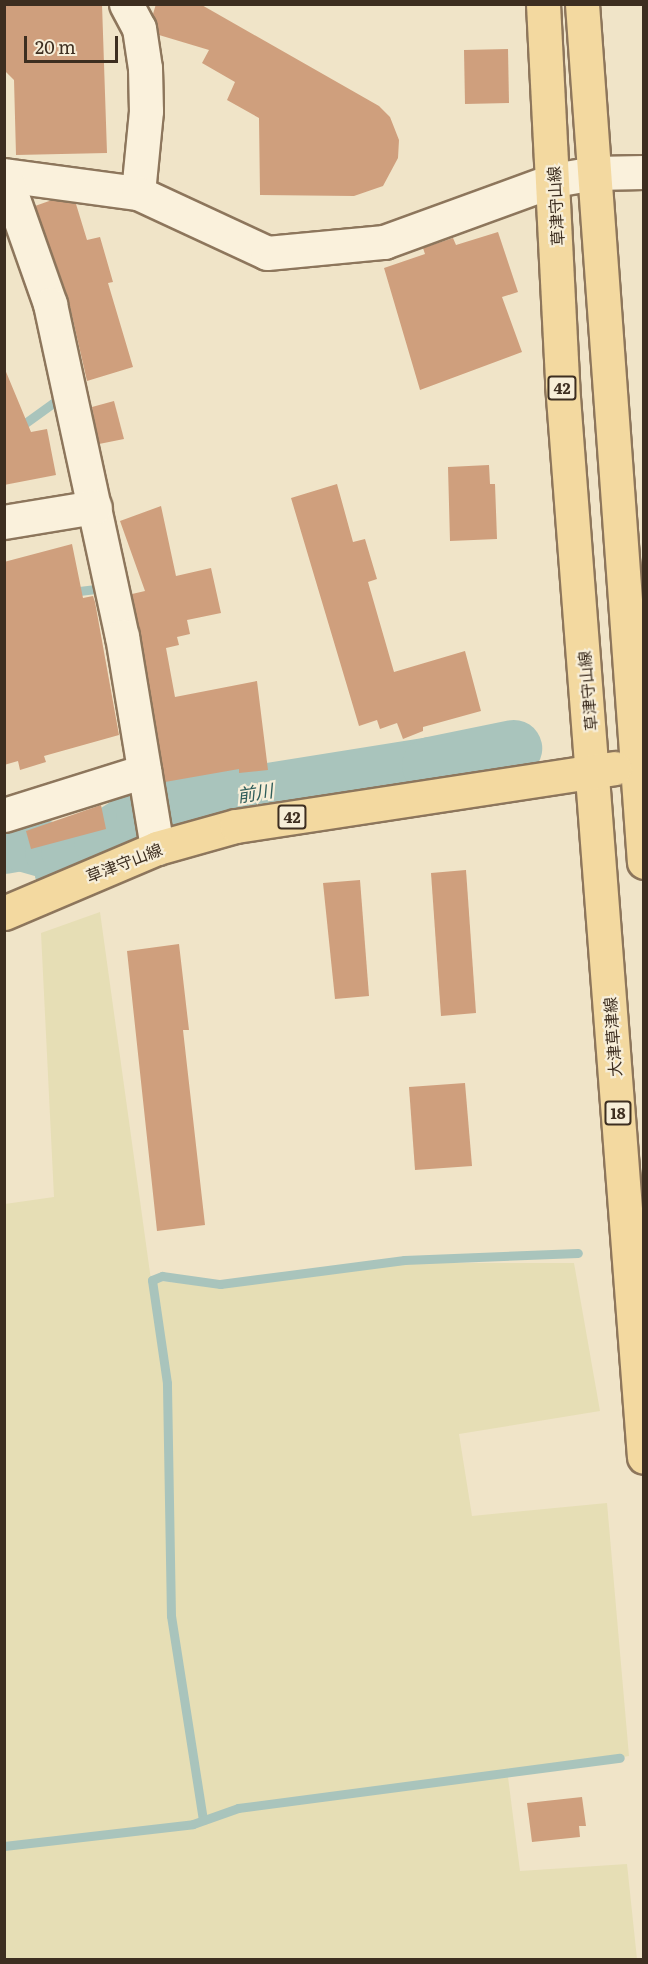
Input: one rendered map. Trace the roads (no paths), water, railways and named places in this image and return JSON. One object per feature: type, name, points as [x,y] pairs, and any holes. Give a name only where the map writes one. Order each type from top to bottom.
[{"type":"main road","name":"草津守山線","points":[[4,913],[157,848],[236,826],[593,770],[562,384],[554,180],[543,4]]},
{"type":"main road","points":[[582,4],[640,766],[644,862]]},
{"type":"main road","points":[[593,770],[640,766]]},
{"type":"main road","name":"大津草津線","points":[[593,770],[644,1457]]},
{"type":"street","points":[[126,4],[139,28],[145,68],[146,111],[138,193]]},
{"type":"street","points":[[157,848],[95,507],[50,304],[5,176],[138,193],[267,254],[384,242],[554,180],[594,173],[644,172]]},
{"type":"street","points":[[4,522],[95,507]]},
{"type":"street","points":[[4,816],[144,771]]},
{"type":"waterway","points":[[17,429],[53,403],[63,410]]},
{"type":"waterway","points":[[71,592],[96,589],[99,582]]},
{"type":"waterway","name":"前川","points":[[4,845],[21,842],[53,851],[69,850],[102,840],[144,814],[187,804],[430,765],[513,748]]},
{"type":"waterway","points":[[39,876],[69,850]]},
{"type":"waterway","points":[[203,1820],[171,1616],[167,1383],[152,1280],[162,1276],[220,1284],[404,1260],[578,1253]]},
{"type":"waterway","points":[[4,1846],[193,1824],[238,1808],[620,1758]]}]
